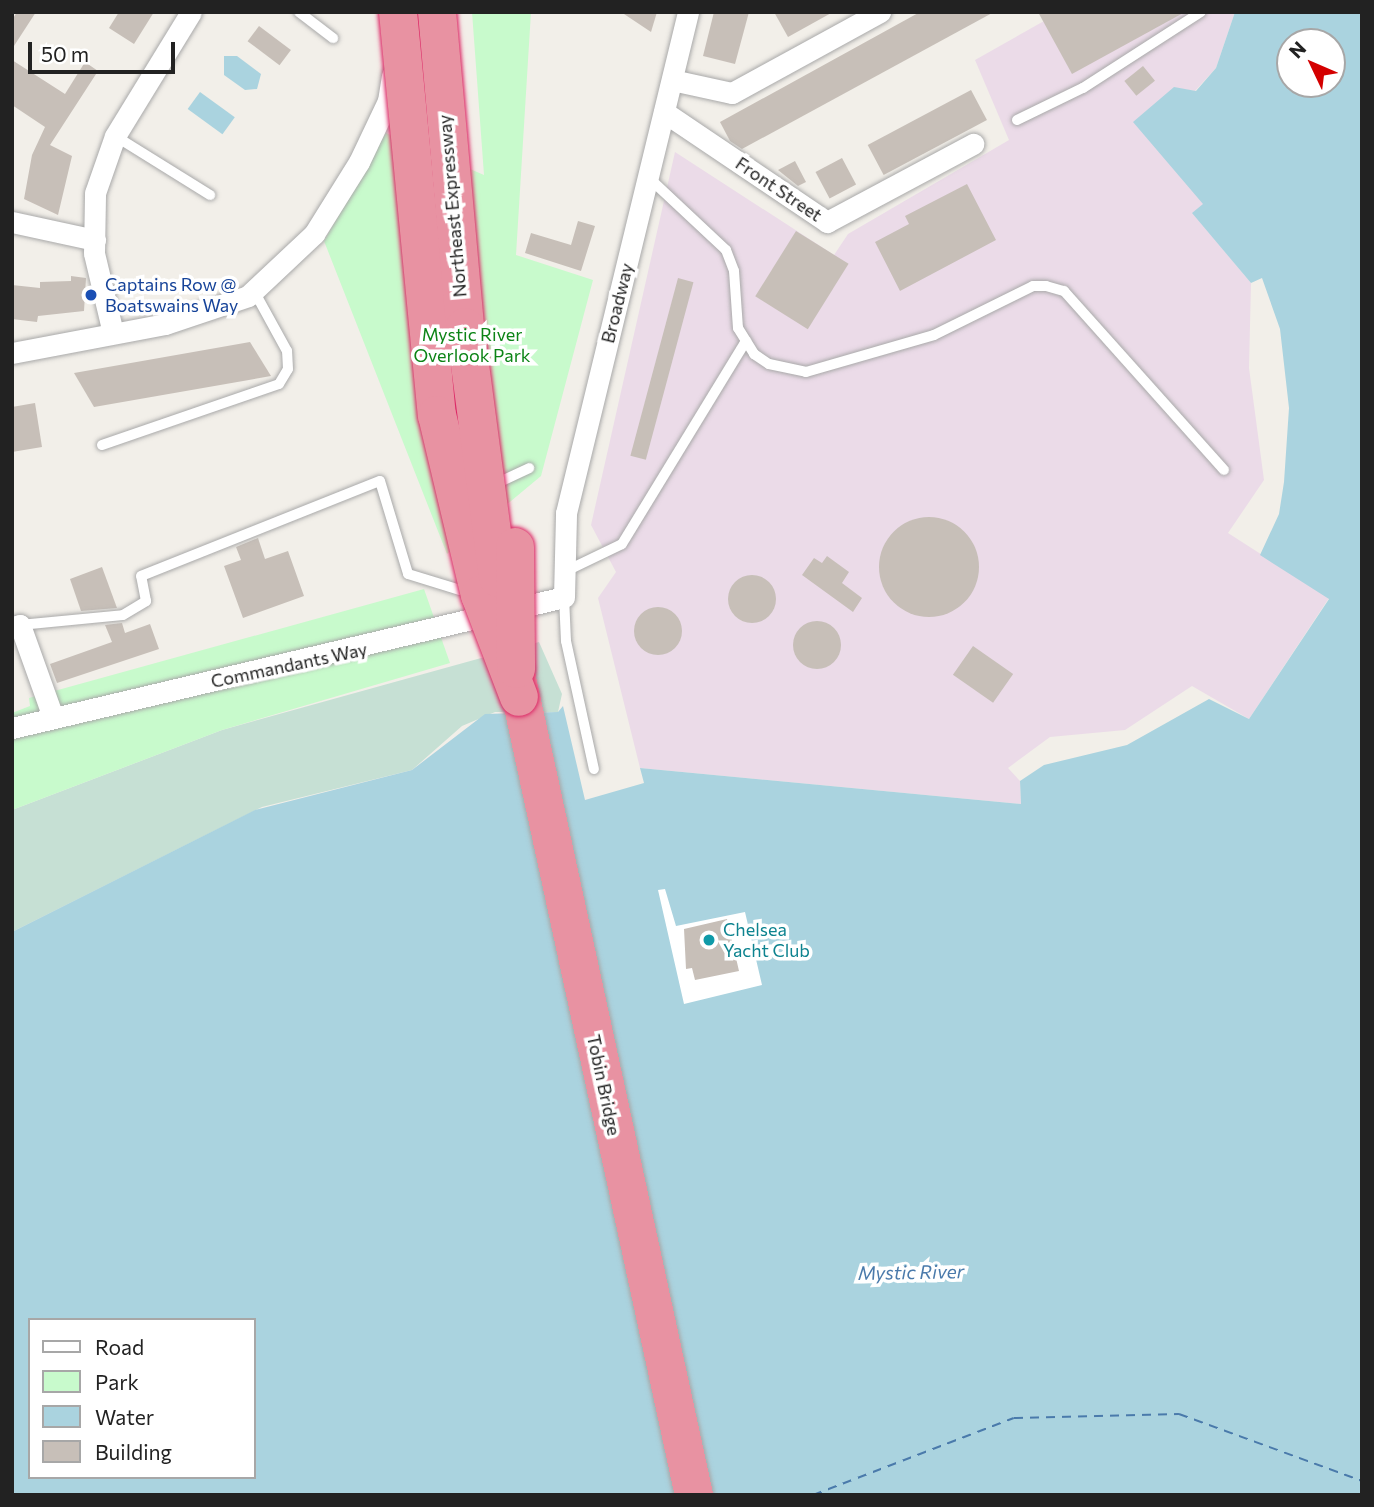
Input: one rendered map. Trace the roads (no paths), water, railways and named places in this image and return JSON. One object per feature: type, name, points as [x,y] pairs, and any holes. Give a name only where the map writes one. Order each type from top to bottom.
[{"type":"highway","points":[[399,12],[437,415],[480,595],[517,686]]},
{"type":"highway","name":"Northeast Expressway","points":[[437,12],[471,386],[517,686]]},
{"type":"highway","points":[[459,12],[468,149],[515,539],[517,686]]},
{"type":"highway","name":"Tobin Bridge","points":[[517,686],[693,1495]]},
{"type":"street","points":[[113,333],[94,240],[95,193],[115,136],[191,12]]},
{"type":"street","points":[[12,353],[165,324],[254,291],[314,234],[359,162],[388,101],[399,12]]},
{"type":"street","name":"Broadway","points":[[564,597],[566,513],[688,12]]},
{"type":"street","points":[[672,80],[732,93],[880,12]]},
{"type":"street","name":"Front Street","points":[[664,112],[827,222],[973,144]]},
{"type":"street","points":[[12,222],[94,240]]},
{"type":"street","name":"Commandants Way","points":[[12,728],[467,624],[564,597]]},
{"type":"street","points":[[16,626],[53,717]]},
{"type":"lane","points":[[299,12],[333,38]]},
{"type":"lane","points":[[1017,120],[1083,88],[1201,12]]},
{"type":"lane","points":[[115,136],[211,195]]},
{"type":"lane","points":[[648,177],[726,250],[746,341],[769,364],[806,372],[934,335],[1032,286],[1046,286],[1064,291],[1224,470]]},
{"type":"lane","points":[[102,445],[279,384],[288,369],[287,351],[254,291]]},
{"type":"lane","points":[[564,572],[622,544],[746,341]]},
{"type":"lane","points":[[451,544],[481,490],[529,468]]},
{"type":"lane","points":[[16,626],[123,615],[146,601],[141,576],[380,481],[408,574],[459,584],[467,624]]},
{"type":"lane","points":[[564,597],[566,642],[594,769]]},
{"type":"water","name":"Mystic River","points":[[1235,12],[1362,12],[1362,1495],[12,1495],[12,932],[255,810],[412,770],[485,714],[558,712],[563,706],[585,800],[644,783],[640,768],[1021,804],[1020,781],[1044,765],[1127,745],[1209,699],[1249,719],[1329,599],[1260,555],[1279,514],[1284,482],[1289,408],[1280,329],[1262,278],[1251,283],[1192,213],[1203,204],[1133,122],[1174,87],[1196,91],[1216,68]]},
{"type":"water","points":[[224,56],[237,56],[261,74],[257,89],[245,90],[224,75]]},
{"type":"water","points":[[200,92],[235,117],[222,134],[188,109]]},
{"type":"place","name":"Captains Row @ Boatswains Way","points":[[91,295]]},
{"type":"place","name":"Chelsea Yacht Club","points":[[709,940]]},
{"type":"park label","name":"Mystic River Overlook Park","points":[[472,345]]}]
